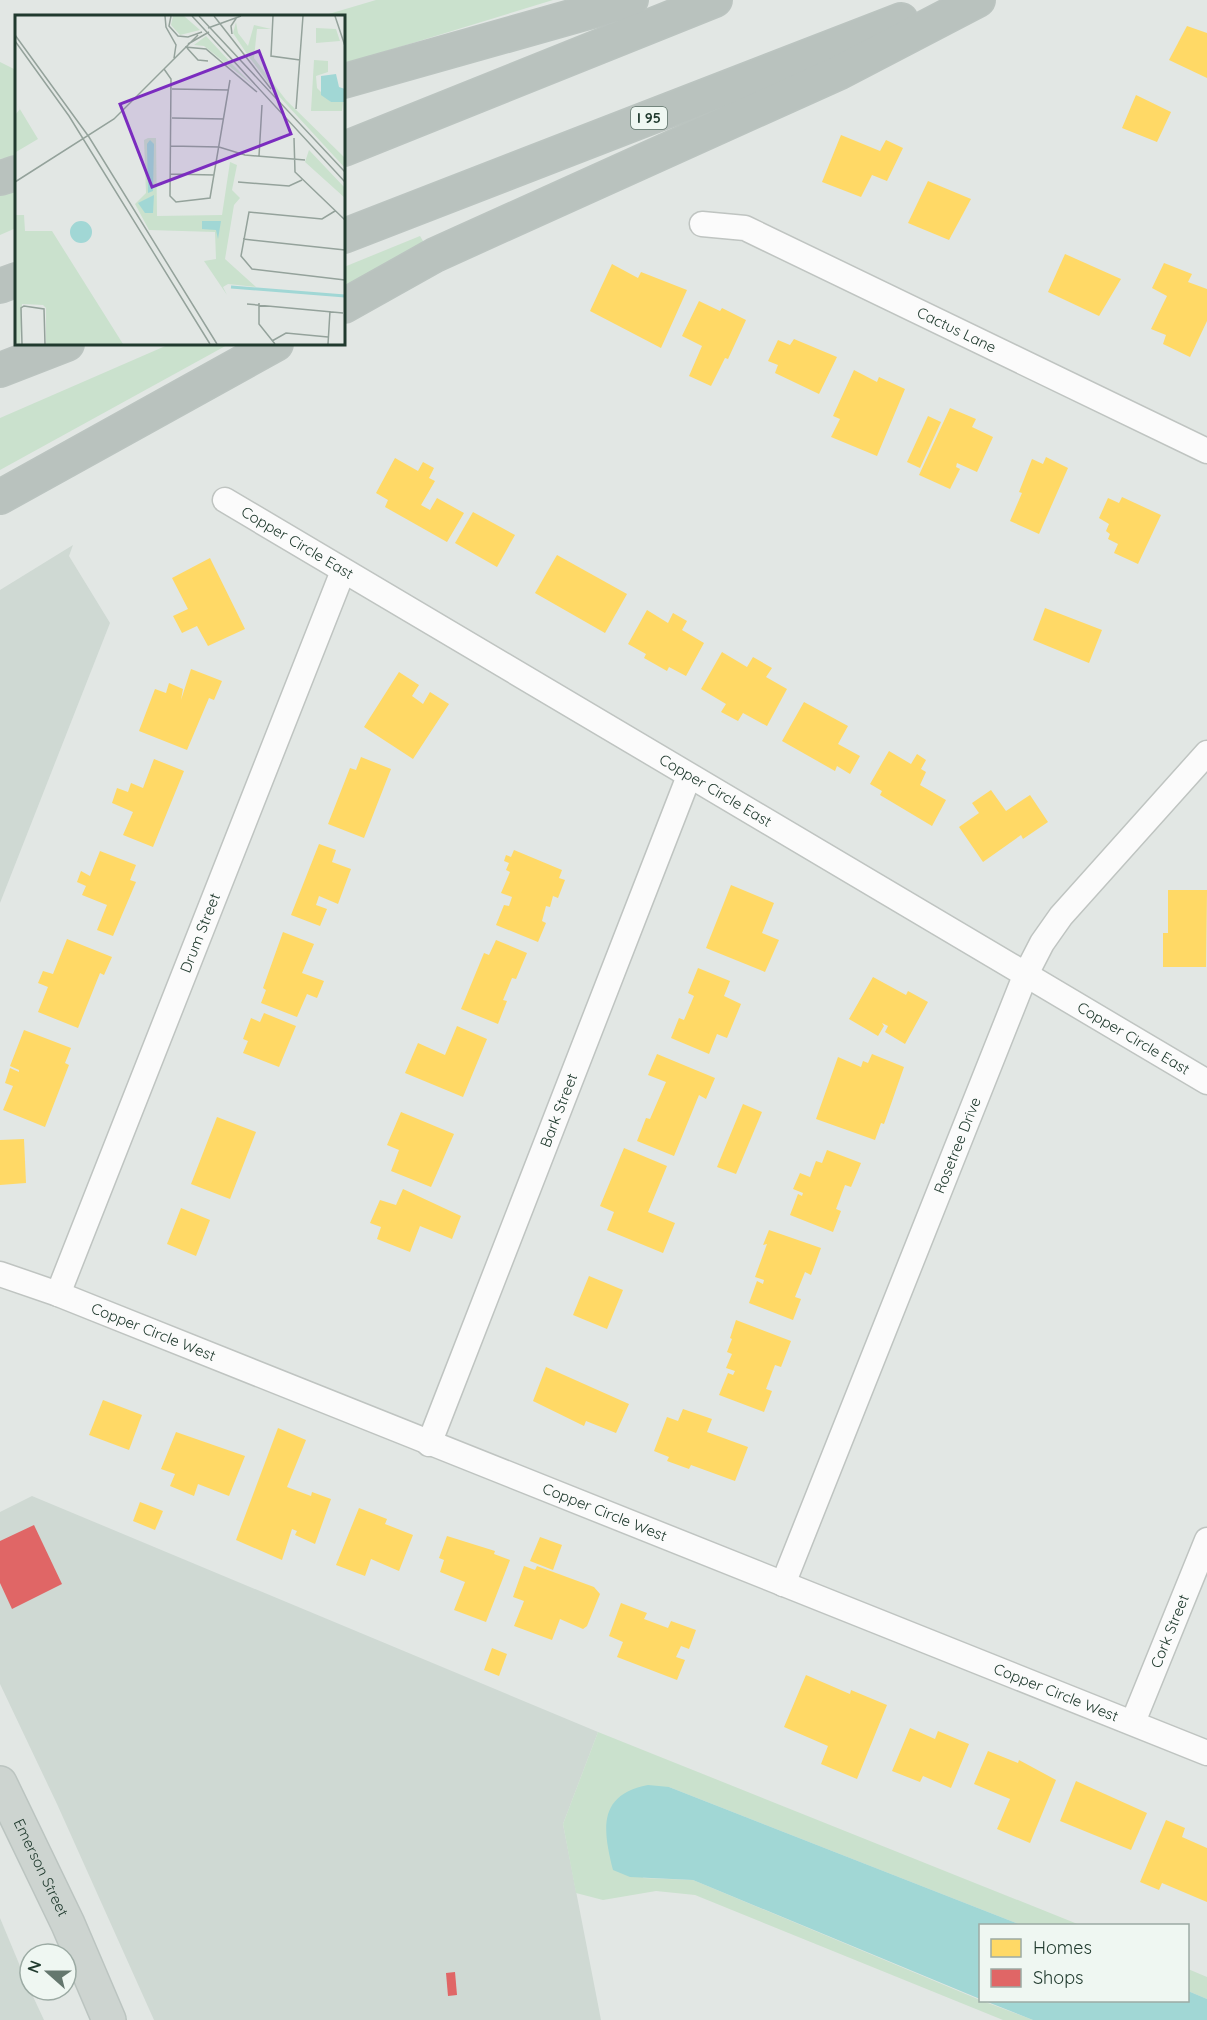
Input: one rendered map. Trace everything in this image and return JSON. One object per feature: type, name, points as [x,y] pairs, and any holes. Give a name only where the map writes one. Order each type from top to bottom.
[{"type":"highway","points":[[345,81],[631,0]]},
{"type":"highway","points":[[345,149],[715,0]]},
{"type":"highway","name":"I 95","points":[[345,236],[955,0]]},
{"type":"highway","points":[[345,305],[435,255],[840,72],[978,0]]},
{"type":"highway","points":[[0,178],[15,173]]},
{"type":"highway","points":[[0,286],[15,280]]},
{"type":"highway","points":[[0,370],[64,345]]},
{"type":"highway","points":[[0,497],[274,345]]},
{"type":"main road","name":"Emerson Street","points":[[0,1783],[68,1924],[109,2020]]},
{"type":"street","name":"Cactus Lane","points":[[702,224],[745,228],[1207,451]]},
{"type":"street","name":"Copper Circle East","points":[[225,500],[1207,1082]]},
{"type":"street","name":"Drum Street","points":[[58,1294],[343,571]]},
{"type":"street","name":"Rosetree Drive","points":[[783,1584],[1025,976],[1042,943],[1061,916],[1207,753]]},
{"type":"street","name":"Bark Street","points":[[429,1444],[689,776]]},
{"type":"street","name":"Copper Circle West","points":[[0,1274],[58,1294],[984,1666],[1133,1722],[1207,1753]]},
{"type":"street","name":"Cork Street","points":[[1133,1722],[1207,1540]]},
{"type":"shaded area","points":[[73,545],[69,556],[110,623],[0,903],[0,590]]},
{"type":"shaded area","points":[[32,1496],[598,1732],[563,1824],[601,2020],[154,2020],[57,1804],[0,1684],[0,1512]]},
{"type":"shaded area","points":[[0,1918],[18,1961],[18,2002],[36,2002],[44,2020],[0,2020]]},
{"type":"green space","points":[[376,0],[553,0],[345,64],[345,15],[325,15]]},
{"type":"green space","points":[[0,62],[15,70],[15,156],[0,159]]},
{"type":"green space","points":[[15,185],[15,228],[0,235],[0,190]]},
{"type":"green space","points":[[420,236],[426,246],[345,290],[345,267]]},
{"type":"green space","points":[[168,345],[227,345],[0,470],[0,418]]},
{"type":"green space","points":[[598,1732],[1078,1924],[1018,1924],[669,1787],[643,1878],[693,1880],[979,2000],[979,2002],[985,2002],[1033,2020],[1003,2020],[695,1895],[656,1891],[603,1900],[576,1893],[563,1824]]},
{"type":"green space","points":[[1189,1969],[1207,1977],[1207,1999],[1189,1991]]},
{"type":"water","points":[[648,1785],[669,1787],[1018,1924],[979,1924],[979,1999],[693,1880],[630,1877],[613,1870],[607,1841],[608,1816],[612,1806],[631,1790]]},
{"type":"water","points":[[1189,1991],[1207,1999],[1207,2020],[1033,2020],[988,2002],[1189,2002]]},
{"type":"building: Homes","points":[[1187,26],[1207,33],[1207,78],[1169,60]]},
{"type":"building: Homes","points":[[1136,95],[1171,112],[1157,142],[1122,128]]},
{"type":"building: Homes","points":[[841,135],[880,151],[886,140],[903,148],[887,181],[872,175],[861,197],[822,182]]},
{"type":"building: Homes","points":[[928,181],[971,199],[949,240],[908,223]]},
{"type":"building: Homes","points":[[1065,254],[1121,279],[1099,316],[1048,292]]},
{"type":"building: Homes","points":[[1164,263],[1192,274],[1188,282],[1207,289],[1207,321],[1190,357],[1163,344],[1166,335],[1151,329],[1167,296],[1152,288]]},
{"type":"building: Homes","points":[[612,264],[638,278],[641,272],[687,290],[661,348],[590,311]]},
{"type":"building: Homes","points":[[699,301],[720,311],[722,308],[746,320],[728,359],[725,358],[711,386],[689,376],[702,346],[682,336]]},
{"type":"building: Homes","points":[[794,339],[837,357],[819,394],[775,373],[778,365],[768,361],[778,340],[790,345]]},
{"type":"building: Homes","points":[[854,370],[877,382],[879,377],[905,389],[877,456],[831,437],[840,419],[833,416]]},
{"type":"building: Homes","points":[[950,408],[976,419],[972,427],[993,437],[977,472],[957,463],[956,467],[960,469],[950,489],[919,475]]},
{"type":"building: Homes","points":[[928,416],[941,422],[920,468],[907,462]]},
{"type":"building: Homes","points":[[1046,457],[1068,468],[1039,534],[1010,521],[1022,493],[1019,492],[1032,459],[1043,464]]},
{"type":"building: Homes","points":[[395,458],[418,471],[423,462],[434,468],[429,478],[435,481],[421,505],[430,510],[437,498],[464,513],[447,542],[385,507],[388,500],[376,493]]},
{"type":"building: Homes","points":[[1122,497],[1161,515],[1138,564],[1114,553],[1118,544],[1108,539],[1110,534],[1106,531],[1109,524],[1099,518],[1108,498],[1119,503]]},
{"type":"building: Homes","points":[[473,512],[515,535],[497,567],[455,543]]},
{"type":"building: Homes","points":[[557,555],[627,594],[605,633],[535,593]]},
{"type":"building: Homes","points":[[210,558],[245,629],[208,646],[197,626],[182,633],[173,616],[188,609],[172,578]]},
{"type":"building: Homes","points":[[1045,608],[1102,630],[1089,663],[1033,640]]},
{"type":"building: Homes","points":[[647,610],[668,623],[673,613],[687,621],[682,630],[704,643],[686,676],[669,667],[667,671],[644,658],[646,654],[628,644]]},
{"type":"building: Homes","points":[[722,652],[747,667],[753,657],[772,668],[766,677],[787,689],[767,726],[743,713],[738,721],[721,712],[726,704],[701,689]]},
{"type":"building: Homes","points":[[191,669],[222,681],[214,700],[209,698],[187,750],[139,731],[155,689],[166,693],[169,683],[183,689],[181,700]]},
{"type":"building: Homes","points":[[399,672],[419,685],[412,696],[423,704],[430,692],[449,704],[413,759],[364,727]]},
{"type":"building: Homes","points":[[804,702],[848,726],[838,744],[860,756],[850,774],[837,766],[835,771],[782,741]]},
{"type":"building: Homes","points":[[889,751],[911,764],[917,754],[926,760],[921,769],[926,772],[920,785],[946,800],[932,826],[880,795],[882,791],[870,784]]},
{"type":"building: Homes","points":[[361,757],[391,769],[364,838],[328,824],[350,768],[356,770]]},
{"type":"building: Homes","points":[[154,759],[184,771],[153,847],[123,835],[133,812],[112,803],[117,788],[128,792],[131,783],[143,788]]},
{"type":"building: Homes","points":[[991,790],[1006,811],[1030,795],[1048,822],[1023,839],[1021,835],[983,862],[959,827],[979,813],[972,803]]},
{"type":"building: Homes","points":[[319,844],[336,850],[332,862],[351,869],[338,904],[319,896],[316,905],[327,909],[320,926],[291,915]]},
{"type":"building: Homes","points":[[514,850],[562,870],[559,878],[565,880],[558,898],[553,896],[550,907],[546,906],[542,921],[546,923],[538,942],[496,925],[504,905],[509,906],[512,897],[501,893],[510,872],[506,870],[509,863],[504,861],[506,855],[511,857]]},
{"type":"building: Homes","points":[[100,851],[136,865],[130,880],[136,882],[113,936],[97,930],[107,905],[82,895],[86,886],[77,882],[81,871],[90,876]]},
{"type":"building: Homes","points":[[731,885],[774,903],[762,933],[779,940],[765,972],[706,948]]},
{"type":"building: Homes","points":[[1168,890],[1207,890],[1206,967],[1163,967],[1163,933],[1168,933]]},
{"type":"building: Homes","points":[[283,932],[314,944],[302,973],[324,981],[317,998],[307,994],[297,1017],[261,1003],[266,990],[263,988]]},
{"type":"building: Homes","points":[[67,939],[112,957],[104,975],[100,973],[78,1028],[38,1012],[48,987],[38,983],[43,971],[53,974]]},
{"type":"building: Homes","points":[[496,940],[527,953],[516,979],[512,978],[503,1000],[507,1001],[498,1024],[461,1009],[484,953],[489,955]]},
{"type":"building: Homes","points":[[698,968],[730,981],[724,996],[741,1004],[727,1038],[717,1034],[709,1054],[671,1038],[679,1018],[684,1020],[694,996],[688,993]]},
{"type":"building: Homes","points":[[873,977],[906,995],[908,991],[928,1002],[905,1044],[885,1032],[888,1026],[882,1023],[884,1026],[878,1036],[849,1019]]},
{"type":"building: Homes","points":[[264,1013],[296,1026],[279,1067],[243,1053],[248,1041],[243,1039],[251,1018],[260,1022]]},
{"type":"building: Homes","points":[[457,1026],[487,1039],[463,1097],[405,1073],[418,1043],[445,1055]]},
{"type":"building: Homes","points":[[24,1030],[71,1048],[65,1063],[69,1065],[45,1127],[3,1110],[13,1086],[5,1083],[10,1068],[19,1072],[10,1066]]},
{"type":"building: Homes","points":[[657,1054],[715,1078],[706,1099],[699,1095],[674,1156],[637,1141],[646,1118],[650,1119],[666,1082],[648,1075]]},
{"type":"building: Homes","points":[[872,1054],[904,1067],[884,1124],[881,1123],[875,1140],[816,1119],[838,1057],[861,1067],[863,1061],[868,1063]]},
{"type":"building: Homes","points":[[743,1104],[762,1112],[736,1174],[717,1167]]},
{"type":"building: Homes","points":[[401,1112],[454,1134],[431,1187],[391,1171],[399,1150],[387,1145]]},
{"type":"building: Homes","points":[[217,1117],[256,1132],[230,1199],[191,1184]]},
{"type":"building: Homes","points":[[24,1139],[26,1183],[0,1185],[0,1140]]},
{"type":"building: Homes","points":[[624,1148],[667,1166],[648,1212],[675,1223],[663,1253],[607,1230],[614,1212],[600,1206]]},
{"type":"building: Homes","points":[[827,1150],[861,1163],[851,1187],[845,1185],[836,1209],[841,1211],[833,1232],[790,1215],[798,1194],[802,1196],[803,1193],[793,1189],[800,1173],[810,1177],[816,1161],[822,1163]]},
{"type":"building: Homes","points":[[403,1189],[461,1216],[452,1239],[420,1226],[410,1252],[377,1239],[381,1227],[370,1223],[380,1200],[396,1205]]},
{"type":"building: Homes","points":[[181,1208],[210,1220],[196,1256],[167,1244]]},
{"type":"building: Homes","points":[[769,1230],[821,1248],[811,1275],[805,1272],[795,1297],[801,1299],[793,1320],[749,1303],[757,1281],[763,1284],[764,1280],[755,1277],[767,1244],[763,1245]]},
{"type":"building: Homes","points":[[589,1276],[623,1290],[607,1329],[573,1315]]},
{"type":"building: Homes","points":[[736,1320],[791,1341],[781,1367],[775,1365],[766,1389],[772,1391],[764,1412],[719,1395],[728,1373],[733,1375],[735,1371],[726,1368],[732,1354],[727,1352]]},
{"type":"building: Homes","points":[[546,1367],[629,1404],[616,1433],[586,1421],[584,1426],[533,1401]]},
{"type":"building: Homes","points":[[103,1400],[142,1415],[129,1450],[89,1435]]},
{"type":"building: Homes","points":[[683,1409],[712,1419],[707,1432],[748,1447],[735,1481],[691,1465],[689,1469],[667,1461],[669,1457],[654,1451],[667,1417],[678,1421]]},
{"type":"building: Homes","points":[[278,1428],[306,1440],[287,1487],[311,1496],[312,1492],[331,1499],[315,1544],[295,1535],[297,1531],[292,1529],[282,1560],[236,1540]]},
{"type":"building: Homes","points":[[176,1432],[245,1456],[229,1496],[198,1484],[194,1496],[170,1486],[175,1474],[161,1469]]},
{"type":"building: Homes","points":[[140,1502],[163,1511],[155,1530],[133,1521]]},
{"type":"building: Homes","points":[[359,1508],[387,1519],[385,1524],[413,1535],[399,1571],[371,1559],[365,1576],[336,1565]]},
{"type":"building: Homes","points":[[447,1536],[495,1551],[494,1554],[510,1560],[486,1622],[454,1610],[465,1582],[440,1572],[444,1560],[439,1558]]},
{"type":"building: Homes","points":[[540,1537],[562,1545],[553,1570],[530,1561]]},
{"type":"building: Homes","points":[[524,1566],[535,1570],[537,1566],[594,1587],[600,1594],[587,1626],[583,1629],[560,1619],[552,1640],[514,1626],[524,1601],[513,1597]]},
{"type":"building: Homes","points":[[621,1603],[647,1613],[644,1619],[668,1628],[671,1621],[696,1630],[689,1649],[681,1646],[676,1657],[685,1660],[677,1680],[617,1657],[623,1642],[609,1636]]},
{"type":"building: Homes","points":[[492,1648],[507,1654],[499,1676],[484,1670]]},
{"type":"building: Homes","points":[[806,1675],[850,1694],[851,1690],[887,1705],[857,1779],[821,1764],[828,1746],[784,1727]]},
{"type":"building: Homes","points":[[910,1728],[935,1739],[938,1731],[969,1744],[951,1788],[923,1776],[920,1782],[892,1771]]},
{"type":"building: Homes","points":[[988,1751],[1018,1763],[1019,1760],[1056,1780],[1030,1843],[997,1829],[1010,1799],[974,1784]]},
{"type":"building: Homes","points":[[1076,1781],[1147,1813],[1131,1850],[1060,1821]]},
{"type":"building: Homes","points":[[1166,1820],[1185,1828],[1182,1837],[1207,1848],[1207,1902],[1162,1883],[1159,1890],[1140,1882]]},
{"type":"building: Shops","points":[[34,1525],[62,1584],[12,1609],[0,1583],[0,1541]]},
{"type":"building: Shops","points":[[455,1972],[457,1995],[448,1996],[446,1973]]}]
